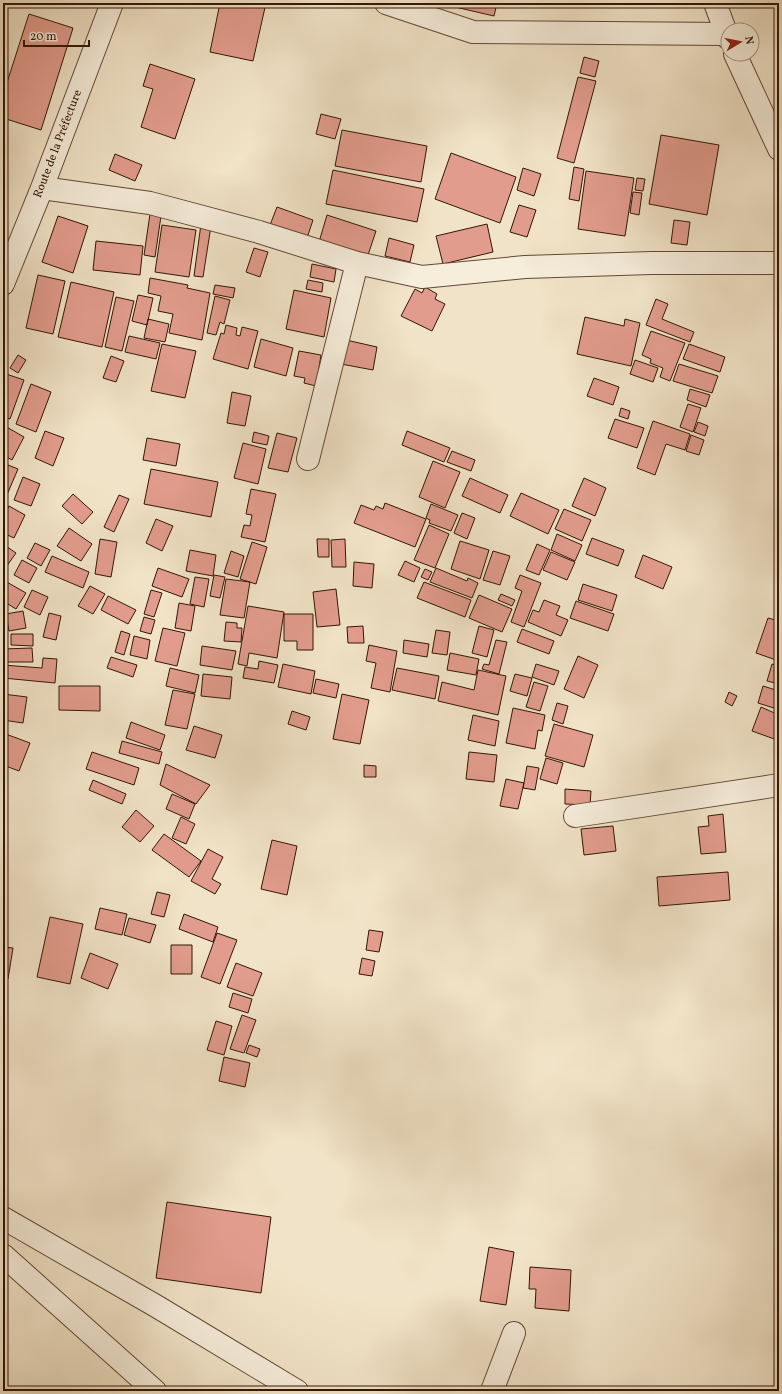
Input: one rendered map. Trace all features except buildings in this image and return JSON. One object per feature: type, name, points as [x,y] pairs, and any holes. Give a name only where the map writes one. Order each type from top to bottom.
[{"type":"street","name":"Route de la Préfecture","points":[[3,284],[42,188],[112,3]]},
{"type":"street","points":[[386,3],[473,32],[720,36]]},
{"type":"street","points":[[715,3],[722,22]]},
{"type":"street","points":[[739,62],[779,149]]},
{"type":"street","points":[[42,188],[150,203],[259,232],[357,263],[422,277],[525,267],[651,263],[779,263]]},
{"type":"street","points":[[308,459],[357,263]]},
{"type":"street","points":[[575,816],[779,785]]},
{"type":"street","points":[[3,1218],[156,1306],[297,1391]]},
{"type":"street","points":[[3,1255],[155,1391]]},
{"type":"street","points":[[492,1391],[514,1333]]}]
